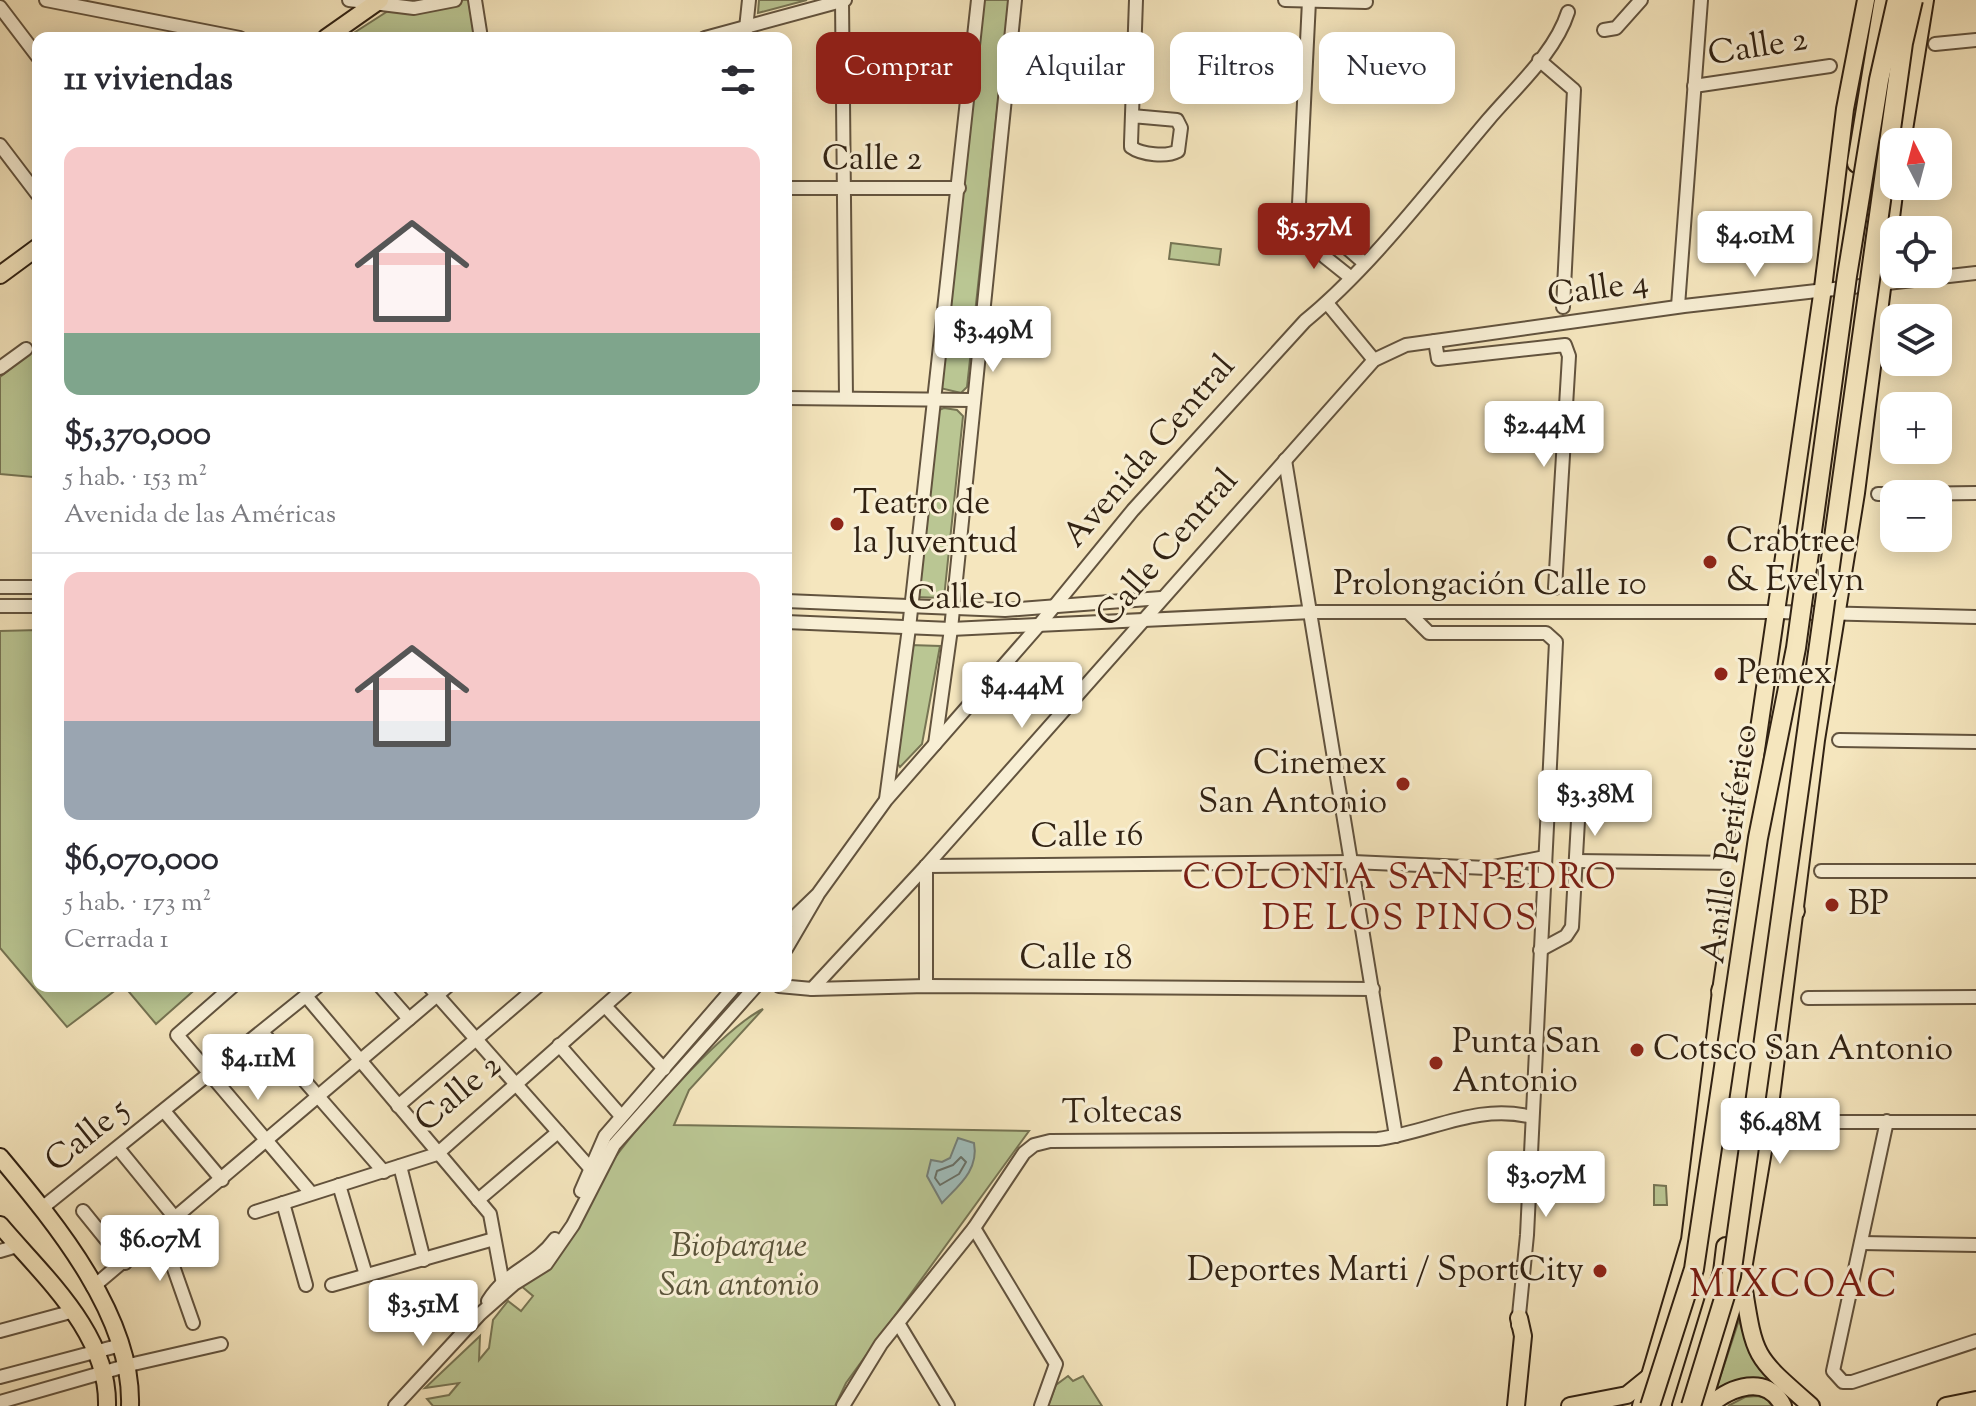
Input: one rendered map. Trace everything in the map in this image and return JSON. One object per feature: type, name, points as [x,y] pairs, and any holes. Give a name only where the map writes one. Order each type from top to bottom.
[{"type":"highway","name":"Anillo Periférico","points":[[1658,1406],[1702,1267],[1797,598],[1831,294],[1842,275],[1884,0]]},
{"type":"highway","points":[[1650,1406],[1694,1269],[1758,838],[1796,648],[1847,276],[1879,80],[1897,0]]},
{"type":"highway","name":"Anillo Periférico","points":[[1682,1406],[1723,1272],[1785,846],[1883,119],[1906,0]]},
{"type":"highway","points":[[1691,1406],[1731,1276],[1903,43],[1913,0]]},
{"type":"highway","points":[[1785,846],[1792,867],[1790,894],[1795,911]]},
{"type":"highway","points":[[1721,991],[1752,923]]},
{"type":"main road","points":[[1641,1406],[1690,1240],[1721,991],[1776,612],[1831,294],[1845,109],[1866,0]]},
{"type":"main road","points":[[1904,128],[1925,0]]},
{"type":"main road","points":[[334,32],[377,2]]},
{"type":"main road","points":[[0,275],[32,251]]},
{"type":"main road","points":[[1702,1406],[1742,1275],[1768,1121],[1836,614],[1856,493],[1880,288]]},
{"type":"main road","points":[[0,1157],[42,1208],[93,1287],[129,1365],[130,1406]]},
{"type":"main road","points":[[0,1225],[74,1311],[108,1386],[107,1406]]},
{"type":"main road","points":[[1742,1275],[1748,1326],[1757,1354],[1767,1368],[1811,1406]]},
{"type":"main road","points":[[1516,1406],[1523,1336],[1519,1318]]},
{"type":"main road","points":[[1570,1406],[1627,1395],[1649,1377]]},
{"type":"main road","points":[[1709,1406],[1723,1394],[1746,1386],[1770,1390],[1783,1406]]},
{"type":"main road","points":[[1946,1406],[1975,1404]]},
{"type":"street","points":[[46,0],[209,32]]},
{"type":"street","points":[[349,0],[414,8],[455,0]]},
{"type":"street","points":[[475,0],[480,32]]},
{"type":"street","points":[[749,0],[745,32],[844,0],[846,398]]},
{"type":"street","points":[[886,800],[909,628],[978,0]]},
{"type":"street","points":[[1012,32],[1015,0]]},
{"type":"street","points":[[1135,32],[1136,0]]},
{"type":"street","points":[[1285,0],[1366,2]]},
{"type":"street","points":[[1604,30],[1616,28],[1641,0]]},
{"type":"street","points":[[1678,306],[1701,0]]},
{"type":"street","points":[[1309,1],[1298,224],[1320,239],[1339,241],[1363,262]]},
{"type":"street","points":[[0,7],[32,49]]},
{"type":"street","name":"Avenida Central","points":[[798,911],[818,894],[886,800],[1039,625],[1133,510],[1305,321],[1327,303],[1539,60],[1564,24],[1568,12]]},
{"type":"street","points":[[1935,44],[1976,40]]},
{"type":"street","points":[[1539,60],[1574,90],[1563,307]]},
{"type":"street","name":"Calle 2","points":[[1694,86],[1830,66]]},
{"type":"street","points":[[935,744],[951,629],[1004,104]]},
{"type":"street","points":[[1132,104],[1132,116],[1131,143],[1134,150],[1170,154],[1178,151],[1181,128],[1177,120],[1132,116]]},
{"type":"street","points":[[0,145],[32,187]]},
{"type":"street","name":"Calle 2","points":[[792,188],[959,188]]},
{"type":"street","points":[[1320,239],[1325,257],[1350,277]]},
{"type":"street","name":"Calle 4","points":[[1952,275],[1976,273]]},
{"type":"street","name":"Calle 4","points":[[1374,360],[1406,345],[1678,306],[1831,294],[1880,282]]},
{"type":"street","points":[[1327,303],[1374,360]]},
{"type":"street","points":[[1435,341],[1438,359],[1565,345],[1569,356],[1555,588]]},
{"type":"street","points":[[0,368],[26,349]]},
{"type":"street","name":"Calle Central","points":[[812,989],[926,866],[1374,360]]},
{"type":"street","points":[[792,398],[972,400]]},
{"type":"street","points":[[1285,460],[1396,1136]]},
{"type":"street","points":[[1952,493],[1976,493]]},
{"type":"street","points":[[0,587],[32,587]]},
{"type":"street","name":"Calle 10","points":[[792,601],[953,609],[1161,598]]},
{"type":"street","points":[[0,606],[32,606]]},
{"type":"street","name":"Prolongación Calle 10","points":[[1144,619],[1312,612],[1836,614]]},
{"type":"street","points":[[1408,612],[1429,633],[1546,633],[1556,642],[1532,1117],[1519,1318],[1509,1406]]},
{"type":"street","points":[[1836,614],[1976,617]]},
{"type":"street","name":"Calle 10","points":[[792,622],[951,629],[1144,619]]},
{"type":"street","points":[[1111,620],[1122,630],[1121,645]]},
{"type":"street","points":[[1839,740],[1976,742]]},
{"type":"street","points":[[1540,950],[1566,936],[1572,927],[1576,861],[1579,803],[1570,793],[1554,795],[1548,801]]},
{"type":"street","name":"Calle 16","points":[[1487,868],[1545,857]]},
{"type":"street","points":[[1576,861],[1741,863]]},
{"type":"street","name":"Calle 16","points":[[926,866],[1353,862],[1487,868],[1544,880]]},
{"type":"street","points":[[926,866],[926,986]]},
{"type":"street","points":[[1821,871],[1976,871]]},
{"type":"street","points":[[1541,929],[1555,940]]},
{"type":"street","name":"Calle 18","points":[[792,987],[1373,989]]},
{"type":"street","points":[[226,992],[177,1035],[311,1193]]},
{"type":"street","name":"Calle 5","points":[[42,1208],[311,992]]},
{"type":"street","points":[[385,992],[409,1019]]},
{"type":"street","points":[[93,1287],[362,1060],[409,1019],[432,992]]},
{"type":"street","points":[[434,992],[590,1168]]},
{"type":"street","points":[[398,1106],[531,992]]},
{"type":"street","name":"Calle 2","points":[[255,1212],[437,1154],[620,992]]},
{"type":"street","points":[[395,1406],[504,1285],[548,1249],[579,1199],[605,1136],[730,992]]},
{"type":"street","points":[[504,1285],[539,1270],[555,1253],[614,1145],[751,992]]},
{"type":"street","points":[[306,996],[490,1214],[504,1285]]},
{"type":"street","points":[[1808,998],[1976,997]]},
{"type":"street","points":[[605,1006],[664,1069]]},
{"type":"street","points":[[262,1032],[384,1172]]},
{"type":"street","points":[[559,1045],[621,1116]]},
{"type":"street","points":[[164,1111],[222,1180]]},
{"type":"street","name":"Toltecas","points":[[843,1406],[866,1365],[974,1228],[1024,1153],[1034,1145],[1050,1141],[1396,1136],[1473,1114],[1532,1117]]},
{"type":"street","points":[[1887,1121],[1832,1362],[1836,1378],[1852,1382],[1976,1341]]},
{"type":"street","points":[[1791,1122],[1976,1122]]},
{"type":"street","points":[[478,1200],[558,1132]]},
{"type":"street","points":[[118,1148],[176,1219]]},
{"type":"street","points":[[400,1166],[424,1260]]},
{"type":"street","points":[[339,1185],[366,1275]]},
{"type":"street","points":[[283,1203],[306,1285]]},
{"type":"street","points":[[83,1211],[125,1263]]},
{"type":"street","points":[[974,1228],[1056,1364],[1041,1406]]},
{"type":"street","points":[[161,1232],[193,1323]]},
{"type":"street","points":[[332,1285],[494,1239]]},
{"type":"street","points":[[1861,1243],[1976,1245]]},
{"type":"street","points":[[0,1251],[17,1246]]},
{"type":"street","points":[[0,1331],[74,1311]]},
{"type":"street","points":[[898,1323],[948,1406]]},
{"type":"street","points":[[0,1402],[129,1365],[221,1344]]},
{"type":"street","points":[[0,1377],[121,1345]]},
{"type":"green space","points":[[470,0],[477,32],[355,32],[388,11],[416,13]]},
{"type":"green space","points":[[759,0],[807,0],[758,13]]},
{"type":"green space","points":[[981,0],[1009,0],[1006,32],[997,32],[998,104],[967,387],[961,393],[940,388],[970,104],[981,104],[981,32],[978,32]]},
{"type":"green space","points":[[1171,243],[1221,249],[1219,265],[1169,259]]},
{"type":"green space","points":[[32,352],[32,477],[0,474],[0,377]]},
{"type":"green space","points":[[939,410],[957,410],[963,416],[944,598],[914,597]]},
{"type":"green space","points":[[32,630],[32,986],[0,948],[0,631]]},
{"type":"green space","points":[[910,645],[940,646],[922,744],[900,767],[897,763]]},
{"type":"green space","points":[[37,992],[113,992],[67,1027]]},
{"type":"green space","points":[[129,992],[192,992],[156,1024]]},
{"type":"green space","name":"Bioparque San antonio","points":[[763,1009],[689,1090],[674,1125],[1029,1131],[846,1383],[835,1406],[433,1406],[427,1399],[449,1395],[459,1383],[425,1388],[480,1336],[479,1360],[489,1348],[493,1320],[508,1301],[521,1311],[533,1296],[520,1285],[537,1275],[562,1250],[606,1171],[635,1132],[703,1058]]},
{"type":"green space","points":[[1654,1185],[1666,1186],[1667,1205],[1654,1205]]},
{"type":"green space","points":[[1739,1320],[1751,1355],[1771,1382],[1758,1379],[1714,1396]]},
{"type":"green space","points":[[1068,1376],[1073,1381],[1083,1376],[1102,1406],[1048,1406],[1056,1385]]},
{"type":"green space","points":[[1745,1397],[1766,1398],[1772,1406],[1728,1406]]},
{"type":"water","points":[[958,1138],[974,1143],[974,1161],[961,1183],[942,1203],[927,1176],[931,1160],[942,1162],[950,1158]]},
{"type":"place","name":"Teatro de la Juventud","points":[[837,524]]},
{"type":"place","name":"Crabtree & Evelyn","points":[[1710,562]]},
{"type":"place","name":"Pemex","points":[[1721,674]]},
{"type":"place","name":"Cinemex San Antonio","points":[[1403,784]]},
{"type":"place","name":"BP","points":[[1832,905]]},
{"type":"place","name":"Cotsco San Antonio","points":[[1637,1050]]},
{"type":"place","name":"Punta San Antonio","points":[[1436,1063]]},
{"type":"place","name":"Deportes Marti / SportCity","points":[[1600,1271]]},
{"type":"district","name":"COLONIA SAN PEDRO DE LOS PINOS","points":[[1400,900]]},
{"type":"district","name":"MIXCOAC","points":[[1794,1287]]}]
